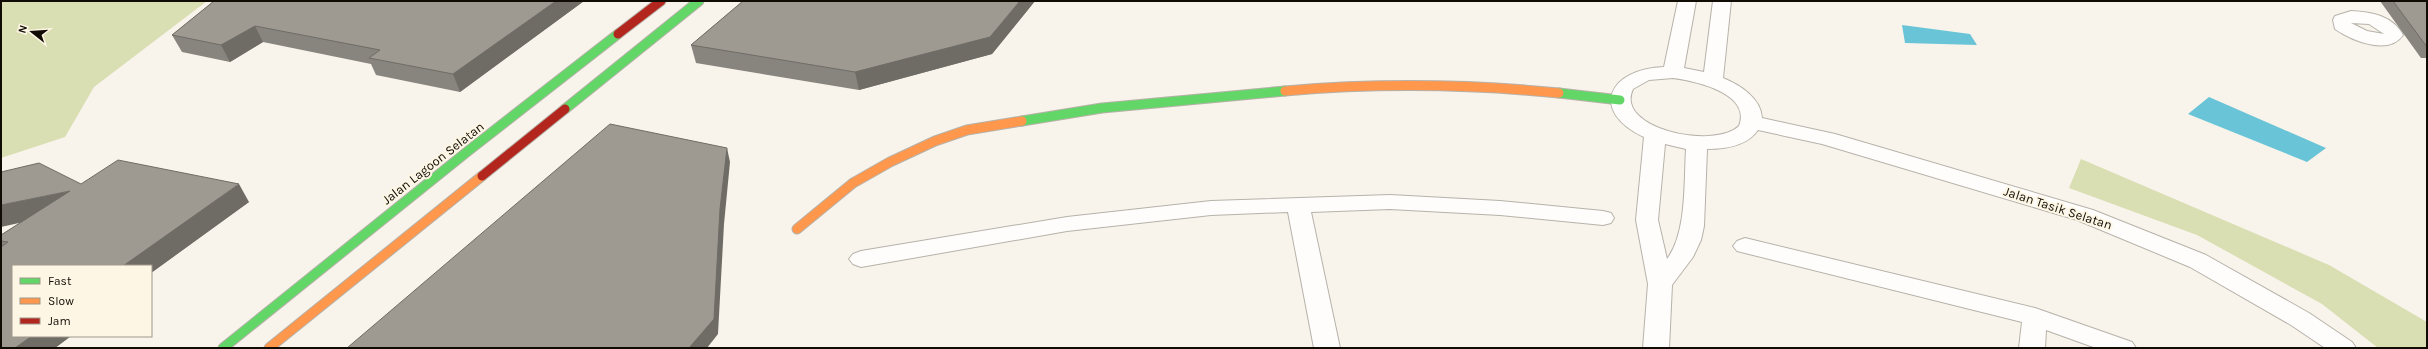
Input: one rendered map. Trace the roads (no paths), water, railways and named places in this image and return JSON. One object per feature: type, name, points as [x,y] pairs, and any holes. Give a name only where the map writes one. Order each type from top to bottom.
[{"type":"main road","name":"Jalan Lagoon Selatan","points":[[223,348],[468,151],[661,1]]},
{"type":"main road","points":[[269,348],[699,1]]},
{"type":"main road","points":[[797,229],[853,183],[890,162],[935,141],[967,130],[1094,110],[1338,86],[1404,85],[1505,87],[1620,100]]},
{"type":"street","points":[[1673,72],[1687,1]]},
{"type":"street","points":[[1713,80],[1722,1]]},
{"type":"street","points":[[2337,1],[2342,20],[2358,17],[2383,24],[2366,1]]},
{"type":"street","points":[[1673,72],[1713,80],[1739,95],[1752,113],[1752,122],[1746,132],[1734,139],[1717,143],[1697,144],[1668,139],[1655,134],[1630,118],[1623,109],[1620,100],[1622,91],[1634,79],[1656,73],[1673,72]]},
{"type":"street","name":"Jalan Tasik Selatan","points":[[1752,122],[1827,138],[2085,215],[2198,261],[2300,319],[2343,348]]},
{"type":"street","points":[[1655,134],[1647,220],[1660,284],[1656,348]]},
{"type":"street","points":[[1660,284],[1680,257],[1689,240],[1692,226],[1697,144]]},
{"type":"street","points":[[861,259],[1067,224],[1211,208],[1390,202],[1500,208],[1603,218]]},
{"type":"street","points":[[1298,205],[1327,348]]},
{"type":"street","points":[[1745,246],[2034,317],[2123,348]]},
{"type":"street","points":[[2032,348],[2034,317]]},
{"type":"water","points":[[1902,25],[1970,34],[1977,45],[1905,43]]},
{"type":"water","points":[[2209,97],[2326,148],[2307,162],[2188,114]]}]
